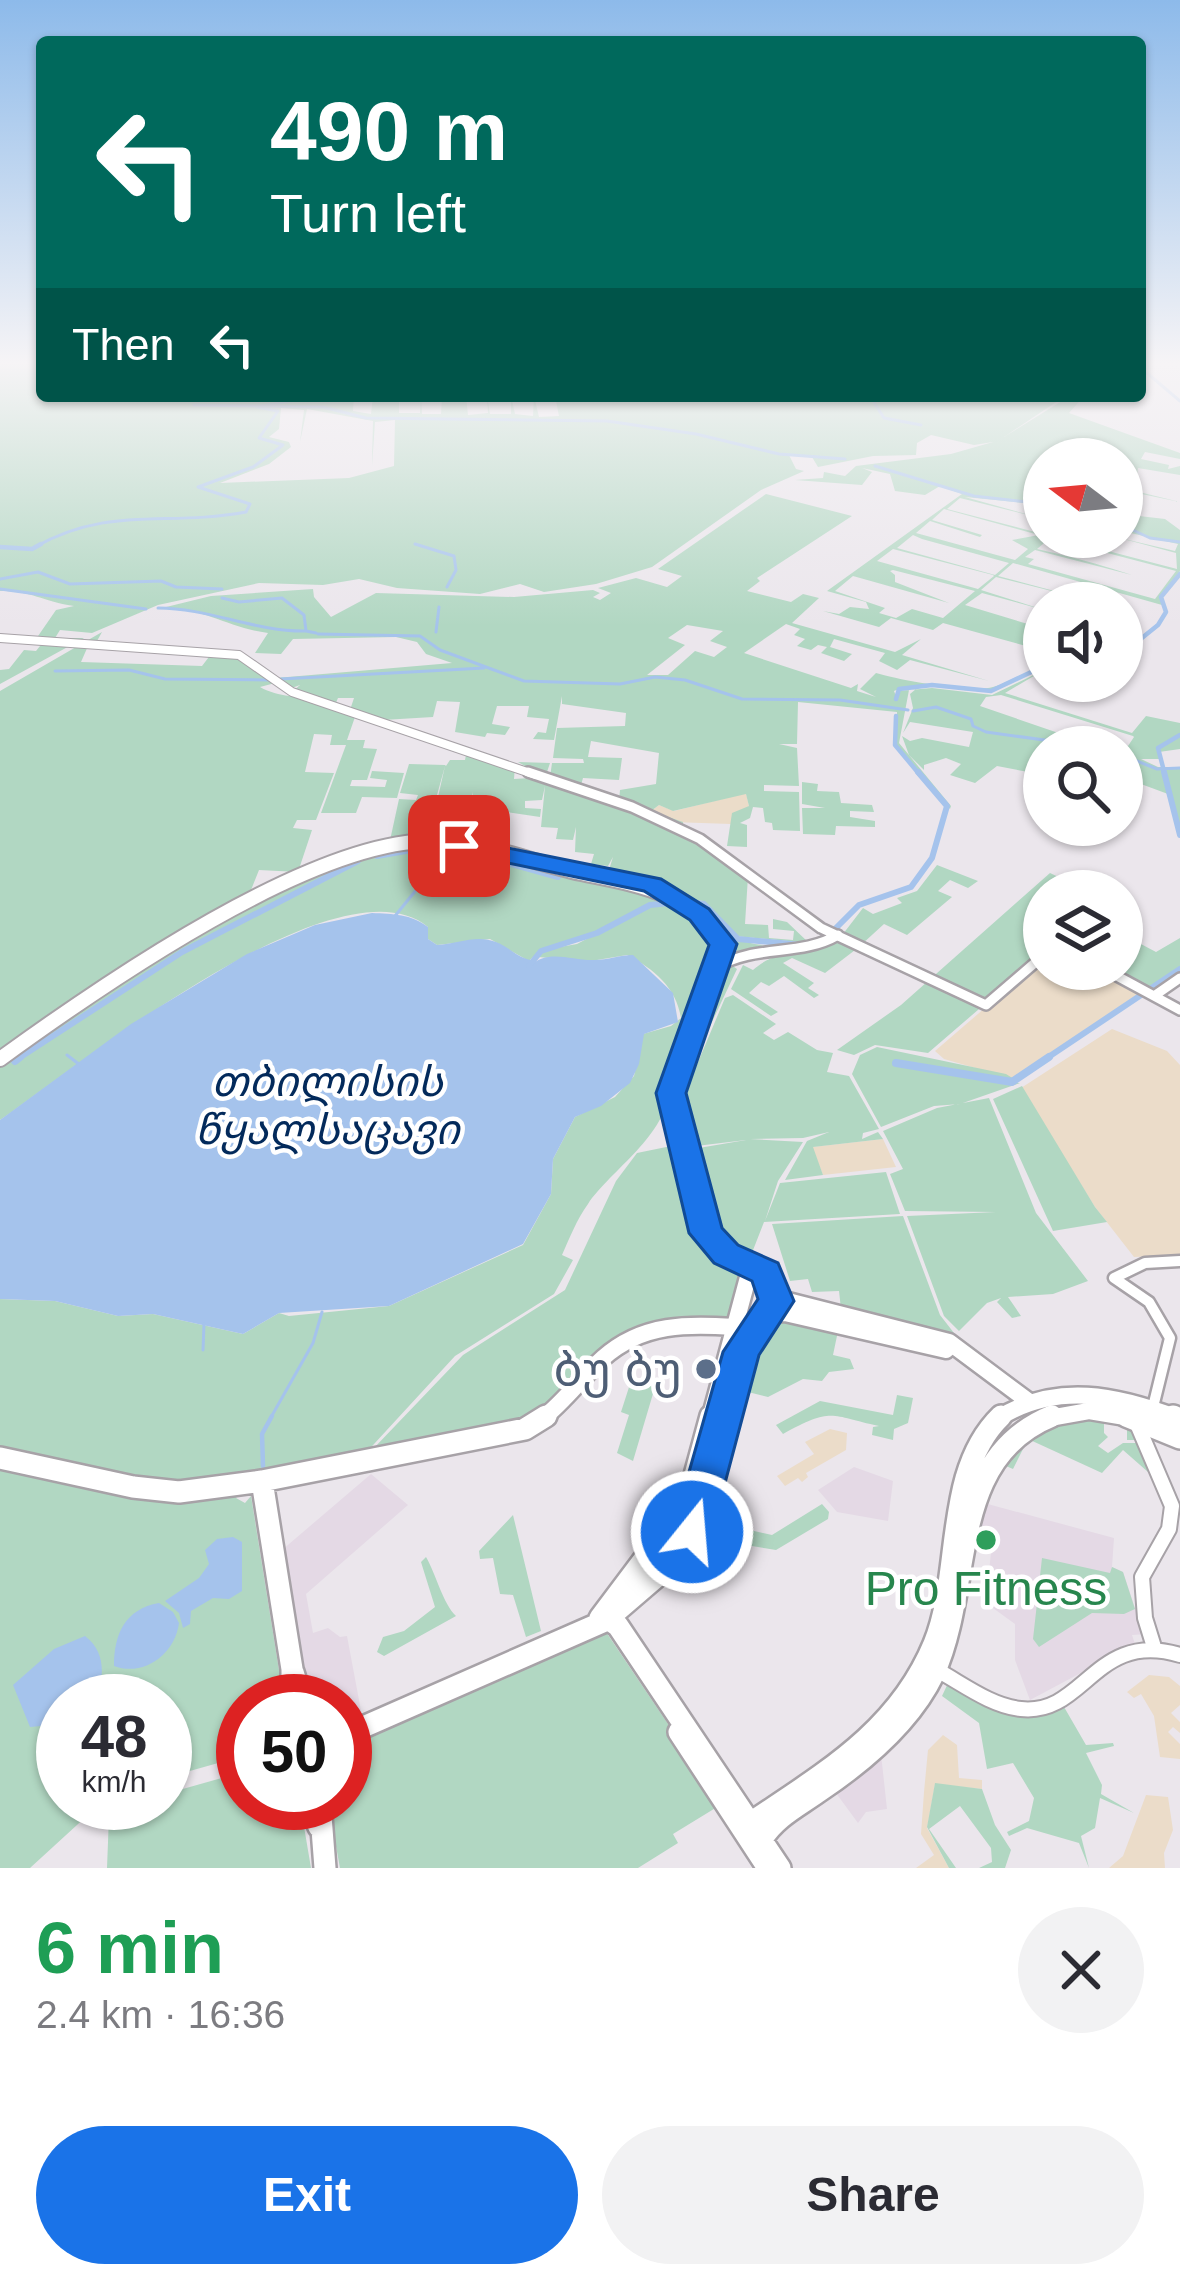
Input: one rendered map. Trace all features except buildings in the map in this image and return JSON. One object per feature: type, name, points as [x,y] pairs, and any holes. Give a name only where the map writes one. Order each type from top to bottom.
[{"type":"main road","points":[[0,1059],[119,977],[182,941],[268,894],[368,850],[433,841],[643,882],[682,901],[709,923],[723,944],[671,1093],[704,1228],[750,1274],[760,1316]]},
{"type":"main road","points":[[632,1647],[625,1618],[697,1495],[742,1352],[760,1316],[770,1276],[750,1274]]},
{"type":"main road","points":[[0,1458],[167,1492],[262,1481],[525,1429],[546,1417],[605,1355],[636,1331],[785,1312],[954,1352],[1023,1403]]},
{"type":"main road","points":[[752,1830],[767,1828],[779,1810],[867,1743],[922,1684],[950,1605],[985,1449],[998,1418],[1023,1403],[1102,1403],[1180,1419]]},
{"type":"main road","points":[[985,1449],[1067,1403]]},
{"type":"main road","points":[[1145,1413],[1180,1438]]},
{"type":"main road","points":[[262,1481],[294,1674]]},
{"type":"main road","points":[[606,1618],[662,1558]]},
{"type":"main road","points":[[372,1723],[606,1618],[634,1598]]},
{"type":"main road","points":[[606,1618],[632,1647],[752,1830],[768,1868]]},
{"type":"main road","points":[[606,1618],[781,1868]]},
{"type":"main road","points":[[292,1669],[292,1674]]},
{"type":"main road","points":[[322,1830],[326,1868]]},
{"type":"street","points":[[0,638],[232,653],[261,666],[292,692],[617,800],[700,839],[834,933],[986,1005],[1023,973]]},
{"type":"street","points":[[716,967],[766,947],[816,947],[834,933]]},
{"type":"street","points":[[723,944],[740,955]]},
{"type":"street","points":[[1149,993],[1180,978]]},
{"type":"street","points":[[1143,990],[1180,1010]]},
{"type":"street","points":[[1154,1647],[1145,1618],[1142,1578],[1169,1528],[1172,1506],[1145,1413],[1170,1338],[1149,1302],[1116,1283],[1114,1277],[1145,1263],[1180,1261]]},
{"type":"street","points":[[922,1684],[1030,1709],[1048,1703],[1127,1650],[1154,1647],[1180,1655]]},
{"type":"shaded area","points":[[746,793],[749,806],[731,824],[672,822],[650,812],[659,805],[674,811]]},
{"type":"shaded area","points":[[1023,975],[1023,990],[1143,992],[1014,1079],[944,1059],[935,1051]]},
{"type":"shaded area","points":[[1112,1029],[1167,1051],[1180,1065],[1180,1255],[1134,1257],[1095,1207],[1021,1088]]},
{"type":"shaded area","points":[[883,1139],[896,1167],[823,1175],[812,1147]]},
{"type":"shaded area","points":[[830,1429],[847,1433],[846,1450],[806,1473],[802,1482],[798,1478],[785,1486],[777,1476],[814,1454],[805,1442]]},
{"type":"shaded area","points":[[854,1467],[893,1481],[888,1521],[837,1512],[818,1490]]},
{"type":"shaded area","points":[[371,1474],[408,1505],[306,1594],[313,1633],[328,1628],[340,1637],[347,1636],[354,1674],[303,1674],[282,1550]]},
{"type":"shaded area","points":[[984,1503],[1114,1538],[1112,1567],[1123,1572],[1135,1608],[1142,1609],[1147,1634],[1132,1635],[1135,1644],[1030,1700],[1015,1660],[1015,1624],[986,1603],[991,1552],[976,1551]]},
{"type":"shaded area","points":[[1149,1675],[1169,1677],[1180,1686],[1180,1705],[1171,1713],[1180,1722],[1180,1733],[1173,1727],[1168,1732],[1180,1744],[1180,1759],[1160,1757],[1154,1716],[1141,1694],[1134,1698],[1127,1692]]},
{"type":"shaded area","points":[[943,1735],[957,1745],[959,1778],[982,1780],[982,1789],[935,1784],[927,1828],[949,1868],[916,1868],[934,1855],[921,1834],[924,1792],[928,1750]]},
{"type":"shaded area","points":[[881,1754],[887,1809],[866,1812],[858,1823],[833,1789]]},
{"type":"shaded area","points":[[1146,1795],[1168,1797],[1173,1830],[1164,1853],[1165,1868],[1109,1868],[1123,1856]]},
{"type":"green space","points":[[0,451],[286,451],[269,464],[220,483],[349,478],[394,466],[394,451],[916,451],[916,455],[873,456],[818,467],[812,457],[789,455],[796,469],[804,471],[761,490],[652,567],[596,584],[544,592],[520,584],[480,594],[397,588],[359,579],[323,585],[259,583],[158,605],[92,633],[60,630],[55,638],[84,638],[0,684],[0,670],[9,669],[24,650],[36,651],[44,641],[36,639],[56,610],[74,606],[0,591]]},
{"type":"green space","points":[[961,451],[1023,451],[1023,503],[965,497],[1023,514],[960,498],[947,509],[1023,531],[944,509],[932,520],[982,535],[930,521],[916,533],[1015,560],[1023,553],[1023,558],[1034,559],[1028,564],[1093,582],[1013,563],[998,576],[1023,584],[996,577],[981,590],[1023,604],[982,593],[965,605],[1023,623],[1023,645],[943,623],[933,630],[891,618],[879,627],[823,611],[839,614],[850,607],[869,609],[866,602],[827,591],[962,494],[940,486],[925,495],[895,491],[890,474],[862,468],[872,472],[862,485],[795,480],[823,478],[824,472],[845,476],[856,466]],"holes":[[[913,535],[922,539],[1009,563],[995,575],[897,548]],[[893,549],[994,576],[978,589],[877,561]],[[893,570],[975,591],[943,618],[912,609],[896,618],[879,613],[885,608],[835,591],[853,576],[949,603],[895,582]]]},
{"type":"green space","points":[[1143,451],[1175,451],[1180,459],[1145,452],[1143,456]]},
{"type":"green space","points":[[1143,459],[1169,465],[1168,469],[1180,466],[1180,475],[1143,469]]},
{"type":"green space","points":[[766,494],[852,516],[757,578],[760,581],[747,591],[791,602],[803,594],[819,598],[792,623],[895,652],[921,639],[902,655],[989,681],[910,660],[897,670],[879,661],[885,653],[834,639],[830,647],[852,654],[844,661],[821,653],[827,647],[797,646],[805,639],[794,635],[800,629],[786,624],[744,653],[851,688],[858,684],[857,691],[876,697],[860,689],[876,673],[969,688],[998,686],[1023,676],[993,690],[919,685],[894,691],[897,699],[898,691],[909,690],[899,743],[950,809],[897,746],[897,712],[798,702],[797,744],[779,744],[797,748],[799,786],[764,785],[764,791],[799,792],[800,831],[773,830],[772,823],[765,822],[763,808],[753,807],[750,818],[740,823],[747,825],[747,847],[727,846],[732,813],[749,806],[746,794],[673,811],[659,805],[651,811],[683,822],[683,829],[645,814],[702,842],[748,876],[745,924],[768,925],[769,938],[793,940],[794,931],[773,929],[773,919],[787,922],[809,943],[734,936],[697,900],[730,937],[764,945],[738,952],[685,902],[690,899],[608,873],[613,857],[608,866],[591,864],[594,854],[575,852],[576,827],[573,840],[556,839],[558,828],[541,827],[545,786],[542,800],[525,801],[525,808],[541,809],[540,817],[471,807],[473,792],[468,807],[436,806],[445,766],[434,806],[415,806],[408,831],[427,833],[425,839],[389,845],[399,799],[416,800],[418,795],[400,793],[409,764],[446,766],[450,760],[465,760],[467,750],[515,766],[514,779],[530,778],[532,770],[518,762],[550,763],[546,775],[550,777],[552,763],[584,763],[583,759],[553,758],[557,728],[625,726],[626,713],[562,704],[562,696],[554,740],[533,739],[538,732],[546,733],[549,719],[527,717],[529,706],[497,706],[492,724],[510,727],[505,735],[487,733],[485,737],[455,732],[460,702],[437,701],[433,717],[383,720],[350,710],[354,698],[338,698],[335,705],[327,702],[326,706],[356,714],[347,740],[365,740],[363,748],[377,749],[367,780],[352,780],[350,786],[385,787],[387,780],[370,778],[372,771],[404,773],[397,798],[362,797],[356,813],[321,813],[346,745],[330,745],[332,735],[314,734],[305,772],[334,773],[316,820],[297,820],[293,828],[312,830],[298,872],[259,870],[245,905],[114,979],[0,1057],[0,691],[102,632],[97,641],[116,644],[88,646],[81,662],[202,666],[212,653],[222,654],[262,670],[275,683],[260,687],[267,691],[321,702],[293,691],[300,685],[289,689],[276,678],[452,663],[426,654],[417,642],[396,637],[293,639],[281,654],[255,653],[268,633],[192,611],[162,608],[211,596],[313,589],[331,617],[376,593],[514,597],[593,590],[600,593],[593,597],[600,600],[611,593],[598,588],[636,578],[667,587],[682,576],[658,569]],"holes":[[[687,625],[723,631],[710,641],[727,647],[714,657],[695,651],[668,675],[647,675],[685,645],[668,638]],[[591,741],[659,753],[656,784],[620,790],[619,801],[555,779],[581,785],[583,778],[619,780],[622,758],[588,757]]]},
{"type":"green space","points":[[1143,516],[1165,519],[1180,530],[1180,571],[1161,596],[1162,605],[1143,596],[1155,599],[1176,571],[1126,558],[1177,569],[1176,553],[1143,543],[1175,551],[1178,544],[1143,536]]},
{"type":"green space","points":[[1066,558],[1084,560],[1132,575]]},
{"type":"green space","points":[[1023,680],[1005,693],[1023,702],[1001,695],[986,697],[980,706],[1038,726],[1023,726],[1023,771],[997,766],[975,783],[950,775],[961,764],[946,758],[924,765],[924,770],[909,755],[902,736],[910,741],[922,738],[969,747],[973,732],[910,722],[903,733],[913,708],[910,694],[915,689],[992,695]]},
{"type":"green space","points":[[1023,702],[1034,702],[1110,726]]},
{"type":"green space","points":[[1146,716],[1180,723],[1180,749],[1159,752],[1158,746],[1159,759],[1143,759],[1143,726],[1138,726]]},
{"type":"green space","points":[[1143,760],[1158,767],[1180,767],[1180,828],[1166,772],[1168,794],[1143,785]]},
{"type":"green space","points":[[802,782],[818,784],[817,791],[839,792],[841,803],[872,805],[874,812],[850,811],[850,817],[875,821],[875,827],[836,826],[835,835],[803,834],[802,808],[825,808],[802,804]]},
{"type":"green space","points":[[437,842],[676,900],[552,946],[529,961],[490,939],[437,945],[428,939],[428,927],[387,912],[333,919],[272,943],[208,977],[0,1120],[0,1061],[104,989],[265,896],[339,862]]},
{"type":"green space","points":[[937,865],[978,881],[968,888],[950,880],[938,891],[952,897],[907,935],[884,924],[861,945],[843,934],[863,908],[873,914],[902,903],[897,898],[917,891]]},
{"type":"green space","points":[[1023,897],[1023,971],[928,1053],[875,1045],[854,1055],[837,1050],[901,1005]]},
{"type":"green space","points":[[680,902],[721,945],[715,965],[690,1003],[668,1079],[668,1098],[653,1131],[584,1210],[562,1255],[573,1260],[554,1294],[455,1356],[363,1456],[166,1486],[0,1448],[0,1299],[55,1301],[118,1316],[153,1314],[243,1334],[279,1313],[289,1316],[389,1306],[523,1245],[551,1194],[553,1159],[575,1117],[615,1097],[634,1076],[643,1034],[681,1018],[662,980],[627,955],[591,961],[537,957],[543,950],[577,944],[649,906]]},
{"type":"green space","points":[[1180,938],[1180,967],[1147,990],[1143,988],[1143,945],[1156,952]]},
{"type":"green space","points":[[837,940],[859,947],[825,973],[792,958],[783,963],[814,983],[808,988],[819,995],[814,998],[784,976],[769,986],[761,982],[749,993],[778,1012],[771,1016],[731,989],[743,965],[753,970],[783,954]]},
{"type":"green space","points":[[727,962],[737,969],[685,1093],[725,998],[733,995],[776,1024],[763,1033],[774,1040],[788,1032],[817,1050],[833,1053],[827,1072],[849,1076],[879,1129],[863,1133],[862,1139],[878,1132],[883,1139],[813,1147],[823,1175],[785,1180],[807,1141],[829,1132],[803,1138],[750,1139],[803,1142],[778,1181],[765,1221],[780,1183],[886,1172],[900,1214],[764,1222],[748,1263],[715,1241],[687,1150],[746,1140],[688,1147],[676,1084],[718,970]]},
{"type":"green space","points":[[877,1047],[1014,1079],[997,1083],[1020,1083],[960,1104],[934,1106],[881,1127],[852,1074],[860,1055]]},
{"type":"green space","points":[[1022,1086],[1107,1222],[1053,1231],[993,1099]]},
{"type":"green space","points":[[989,1098],[1036,1213],[1088,1281],[1053,1294],[1008,1297],[1021,1316],[1012,1318],[997,1302],[1001,1298],[987,1303],[959,1331],[944,1316],[907,1216],[996,1212],[905,1211],[890,1174],[903,1169],[883,1131],[937,1108]]},
{"type":"green space","points":[[681,1144],[702,1226],[749,1269],[736,1321],[642,1327],[536,1420],[373,1449],[463,1355],[565,1290],[616,1181],[637,1153]]},
{"type":"green space","points":[[903,1216],[953,1339],[817,1307],[841,1309],[839,1291],[812,1292],[808,1279],[790,1281],[772,1224]]},
{"type":"green space","points":[[771,1318],[838,1331],[833,1355],[850,1359],[854,1369],[829,1372],[822,1381],[803,1379],[768,1397],[740,1390],[751,1348]]},
{"type":"green space","points":[[631,1381],[655,1387],[633,1461],[617,1453],[629,1415],[621,1412]]},
{"type":"green space","points":[[897,1395],[913,1398],[908,1423],[894,1429],[893,1440],[872,1435],[873,1427],[879,1426],[841,1417],[812,1420],[783,1434],[776,1425],[820,1401],[893,1415]]},
{"type":"green space","points":[[1086,1414],[1133,1421],[1141,1440],[1127,1440],[1127,1425],[1104,1419],[1108,1437],[1098,1446],[1108,1453],[1123,1443],[1143,1443],[1154,1468],[1148,1472],[1123,1450],[1102,1473],[1028,1439],[1013,1469],[999,1463],[987,1500],[982,1498],[996,1461],[1017,1437],[1048,1422]]},
{"type":"green space","points":[[0,1464],[242,1490],[236,1498],[245,1503],[251,1496],[280,1674],[216,1674],[216,1764],[192,1770],[192,1674],[36,1674],[36,1830],[72,1830],[30,1868],[0,1868]]},
{"type":"green space","points":[[822,1504],[828,1519],[776,1550],[728,1542],[732,1526],[772,1535]]},
{"type":"green space","points":[[513,1515],[541,1631],[526,1637],[513,1595],[500,1594],[493,1558],[480,1559],[479,1551]]},
{"type":"green space","points":[[426,1557],[456,1616],[384,1656],[377,1652],[383,1637],[404,1631],[435,1607],[421,1562]]},
{"type":"green space","points":[[1042,1558],[1123,1572],[1135,1609],[1124,1614],[1092,1613],[1039,1647],[1033,1639]]},
{"type":"green space","points":[[604,1629],[722,1804],[673,1834],[678,1843],[638,1868],[340,1868],[333,1830],[372,1830],[372,1730]]},
{"type":"green space","points":[[950,1679],[1009,1708],[1060,1700],[1086,1745],[1113,1743],[1086,1753],[1102,1785],[1101,1794],[1134,1813],[1100,1798],[1095,1828],[1081,1836],[1089,1868],[1079,1843],[1027,1828],[1009,1836],[1007,1832],[1029,1821],[1034,1798],[1013,1763],[987,1769],[979,1723],[942,1696]]},
{"type":"green space","points":[[216,1780],[216,1830],[305,1830],[311,1868],[107,1868],[108,1830],[192,1830],[192,1786]]},
{"type":"green space","points":[[935,1783],[982,1789],[995,1825],[1011,1850],[1005,1868],[979,1868],[992,1862],[991,1848],[960,1806],[929,1829],[956,1868],[949,1868],[927,1827]]},
{"type":"water","name":"თბილისის წყალსაცავი","points":[[372,913],[415,919],[428,927],[428,939],[437,945],[474,939],[496,942],[531,960],[530,966],[553,956],[594,960],[633,955],[673,993],[678,1022],[644,1034],[630,1083],[601,1106],[575,1117],[553,1159],[551,1194],[523,1244],[389,1306],[279,1313],[243,1334],[153,1314],[118,1316],[55,1301],[0,1299],[0,1120],[131,1024],[247,954],[315,925]]},
{"type":"water","points":[[233,1537],[242,1542],[242,1591],[229,1599],[213,1598],[191,1611],[190,1624],[183,1628],[179,1613],[165,1601],[199,1578],[209,1564],[205,1550],[217,1539]]},
{"type":"water","points":[[159,1603],[179,1623],[171,1645],[146,1666],[114,1666],[124,1625],[138,1611]]},
{"type":"water","points":[[85,1636],[97,1649],[101,1674],[36,1674],[36,1726],[30,1727],[13,1685],[54,1649]]},
{"type":"waterway","points":[[40,545],[113,521],[246,512],[250,504],[198,487],[253,467],[275,451]]},
{"type":"waterway","points":[[767,451],[845,459]]},
{"type":"waterway","points":[[875,466],[974,496],[1023,502]]},
{"type":"waterway","points":[[1143,535],[1180,542]]},
{"type":"waterway","points":[[415,544],[454,556],[456,570],[447,587]]},
{"type":"waterway","points":[[0,547],[32,549],[40,545]]},
{"type":"waterway","points":[[35,547],[40,545]]},
{"type":"waterway","points":[[0,579],[38,572],[70,584],[161,581],[176,587],[222,589]]},
{"type":"waterway","points":[[1143,637],[1166,612],[1161,597],[1180,574]]},
{"type":"waterway","points":[[0,589],[146,609]]},
{"type":"waterway","points":[[222,598],[239,602],[282,598],[304,615],[306,631]]},
{"type":"waterway","points":[[436,632],[439,607]]},
{"type":"waterway","points":[[158,608],[306,631]]},
{"type":"waterway","points":[[306,631],[316,633]]},
{"type":"waterway","points":[[318,634],[420,636],[440,650],[524,681],[620,684],[655,677],[685,680],[742,699],[840,700],[908,710]]},
{"type":"waterway","points":[[281,679],[484,668]]},
{"type":"waterway","points":[[55,671],[129,670],[165,679],[270,680]]},
{"type":"waterway","points":[[896,699],[899,689],[932,685],[991,691],[1023,676]]},
{"type":"waterway","points":[[913,711],[936,707],[971,719],[973,726],[986,732],[1023,737]]},
{"type":"waterway","points":[[896,716],[895,745],[920,775]]},
{"type":"waterway","points":[[1165,775],[1158,748],[1180,735]]},
{"type":"waterway","points":[[1143,763],[1157,769],[1180,768]]},
{"type":"waterway","points":[[830,934],[859,905],[911,887],[932,858],[947,806],[918,772]]},
{"type":"waterway","points":[[1164,772],[1180,835]]},
{"type":"waterway","points":[[436,847],[462,860],[500,861],[558,877]]},
{"type":"waterway","points":[[377,856],[417,849]]},
{"type":"waterway","points":[[395,916],[425,879],[417,851]]},
{"type":"waterway","points":[[17,1059],[182,952],[358,861]]},
{"type":"waterway","points":[[682,901],[704,904],[738,939],[802,945]]},
{"type":"waterway","points":[[529,966],[541,951],[597,933],[650,905],[669,903]]},
{"type":"waterway","points":[[1044,1060],[1180,969]]},
{"type":"waterway","points":[[67,1055],[80,1065]]},
{"type":"waterway","points":[[896,1063],[1012,1082],[1049,1057]]},
{"type":"waterway","points":[[270,1419],[313,1343],[322,1312]]},
{"type":"waterway","points":[[203,1350],[204,1324]]},
{"type":"waterway","points":[[263,1466],[262,1434],[272,1416]]},
{"type":"place","name":"ბუ ბუ","points":[[706,1369]]},
{"type":"place","name":"Pro Fitness","points":[[986,1540]]},
{"type":"route","points":[[459,846],[652,884],[700,915],[723,944],[671,1093],[706,1233],[726,1254],[766,1273],[776,1301],[742,1352],[692,1532]]}]
